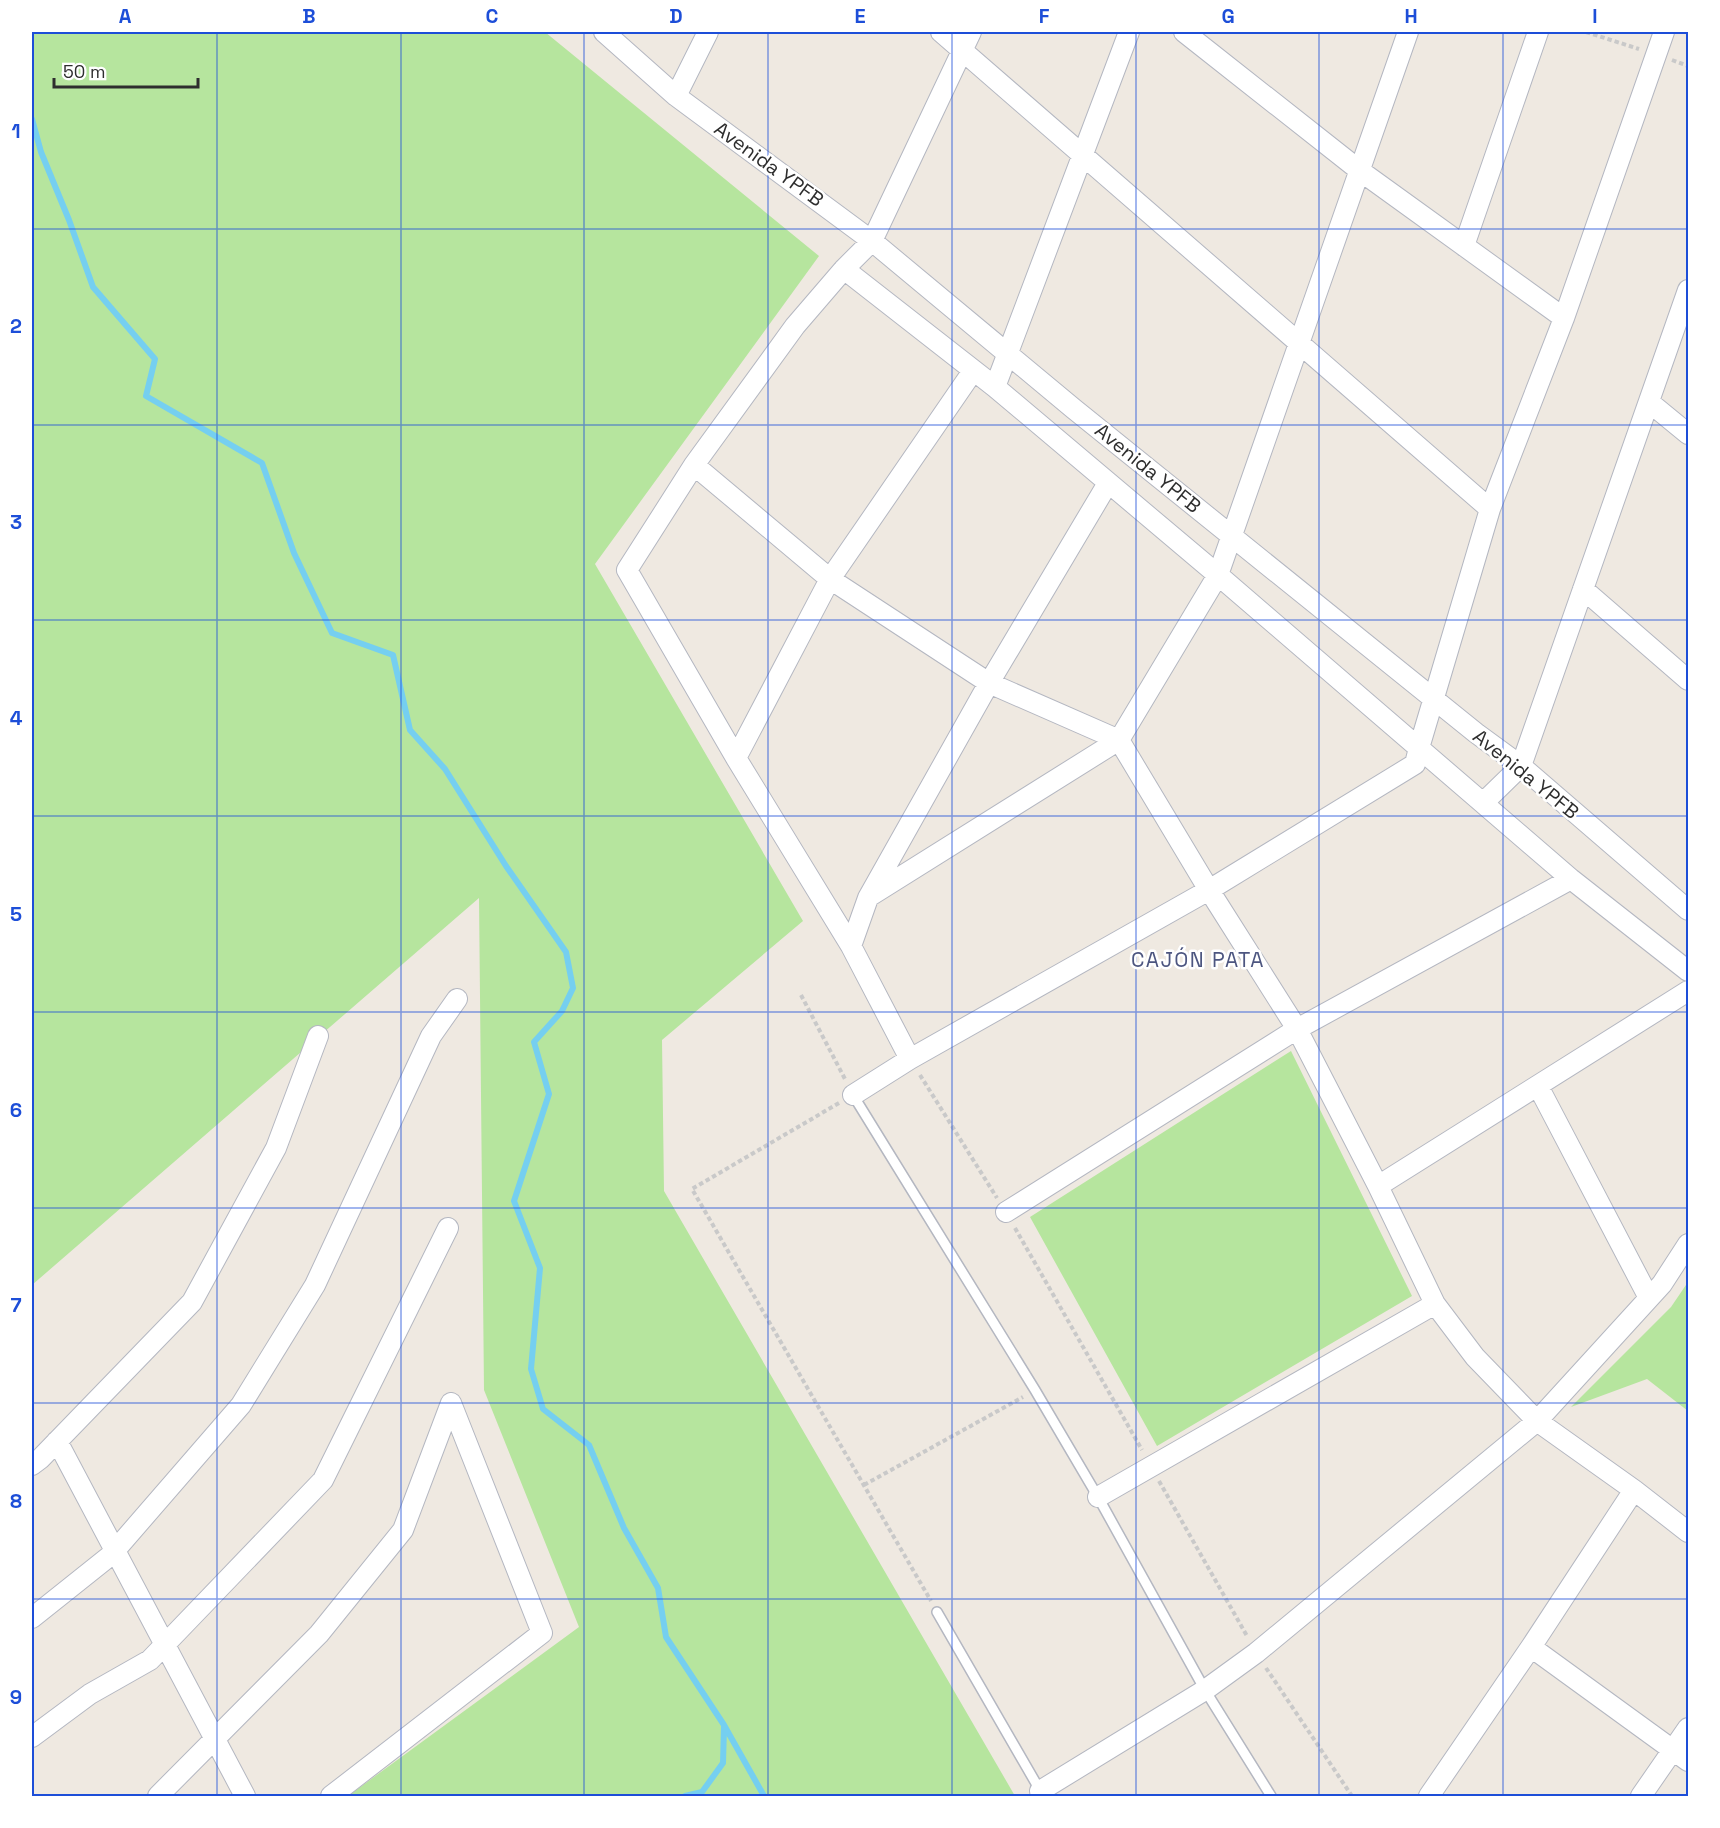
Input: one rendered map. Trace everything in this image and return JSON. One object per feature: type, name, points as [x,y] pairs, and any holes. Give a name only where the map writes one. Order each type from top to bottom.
[{"type":"street","name":"Avenida YPFB","points":[[604,32],[676,96],[872,241],[1074,409],[1433,699],[1521,766],[1689,910]]},
{"type":"street","points":[[676,96],[708,32]]},
{"type":"street","points":[[941,32],[1300,341],[1490,509]]},
{"type":"street","points":[[910,1059],[851,946],[736,758],[627,570],[694,465],[795,326],[844,269],[872,241],[971,32]]},
{"type":"street","points":[[995,387],[1129,32]]},
{"type":"street","points":[[1184,32],[1359,170],[1564,318]]},
{"type":"street","points":[[868,898],[1119,740],[1218,575],[1408,32]]},
{"type":"street","points":[[1464,246],[1538,32]]},
{"type":"street","points":[[853,1095],[910,1059],[1209,890],[1415,764],[1490,509],[1564,318],[1664,32]]},
{"type":"street","name":"Avenida YPFB","points":[[844,269],[995,387],[1218,575],[1571,879],[1689,971]]},
{"type":"street","points":[[1483,803],[1521,766],[1689,290]]},
{"type":"street","points":[[736,758],[830,579],[973,371]]},
{"type":"street","points":[[1649,402],[1689,434]]},
{"type":"street","points":[[694,465],[830,579],[989,683],[1119,740],[1209,890],[1297,1029],[1378,1186],[1435,1304],[1475,1357],[1537,1421],[1689,1532]]},
{"type":"street","points":[[851,946],[868,898],[989,683],[1107,483]]},
{"type":"street","points":[[1583,589],[1689,680]]},
{"type":"street","points":[[1006,1212],[1297,1029],[1571,879]]},
{"type":"street","points":[[1378,1186],[1689,991]]},
{"type":"street","points":[[32,1618],[115,1551],[241,1405],[315,1285],[431,1036],[457,999]]},
{"type":"street","points":[[32,1466],[192,1302],[276,1148],[318,1036]]},
{"type":"street","points":[[1538,1086],[1649,1298]]},
{"type":"street","points":[[32,1737],[90,1694],[150,1660],[323,1480],[448,1227]]},
{"type":"street","points":[[1041,1794],[1205,1690],[1256,1653],[1537,1421],[1662,1284],[1689,1244]]},
{"type":"street","points":[[1098,1497],[1435,1304]]},
{"type":"street","points":[[158,1797],[319,1634],[403,1530],[451,1403],[542,1633],[331,1797]]},
{"type":"street","points":[[57,1441],[244,1797]]},
{"type":"street","points":[[1430,1797],[1634,1490]]},
{"type":"street","points":[[1531,1647],[1681,1755]]},
{"type":"street","points":[[1641,1797],[1681,1755],[1689,1728]]},
{"type":"lane","points":[[853,1095],[1035,1390],[1098,1497],[1205,1690],[1271,1797]]},
{"type":"lane","points":[[937,1612],[1041,1794]]},
{"type":"path","points":[[801,995],[853,1095],[692,1189],[937,1612]]},
{"type":"path","points":[[910,1059],[1006,1212],[1256,1653],[1352,1797]]},
{"type":"path","points":[[864,1485],[1035,1390]]},
{"type":"green space","points":[[32,32],[545,32],[819,256],[595,564],[803,921],[662,1040],[664,1191],[1015,1796],[348,1796],[579,1627],[484,1390],[479,898],[32,1285]]},
{"type":"green space","points":[[1291,1051],[1412,1296],[1157,1446],[1030,1217]]},
{"type":"green space","points":[[1688,1282],[1688,1411],[1647,1379],[1571,1407],[1671,1307]]},
{"type":"waterway","points":[[32,119],[41,152],[93,287],[155,359],[146,396],[262,463],[294,553],[332,633],[393,655],[410,730],[445,769],[506,866],[566,952],[573,988],[562,1011],[534,1042],[549,1094],[514,1201],[540,1268],[531,1369],[543,1409],[589,1445],[624,1528],[658,1588],[666,1637],[724,1725],[764,1796]]},
{"type":"waterway","points":[[685,1796],[702,1792],[723,1763],[724,1727]]},
{"type":"district","name":"CAJÓN PATA","points":[[1198,959]]}]
